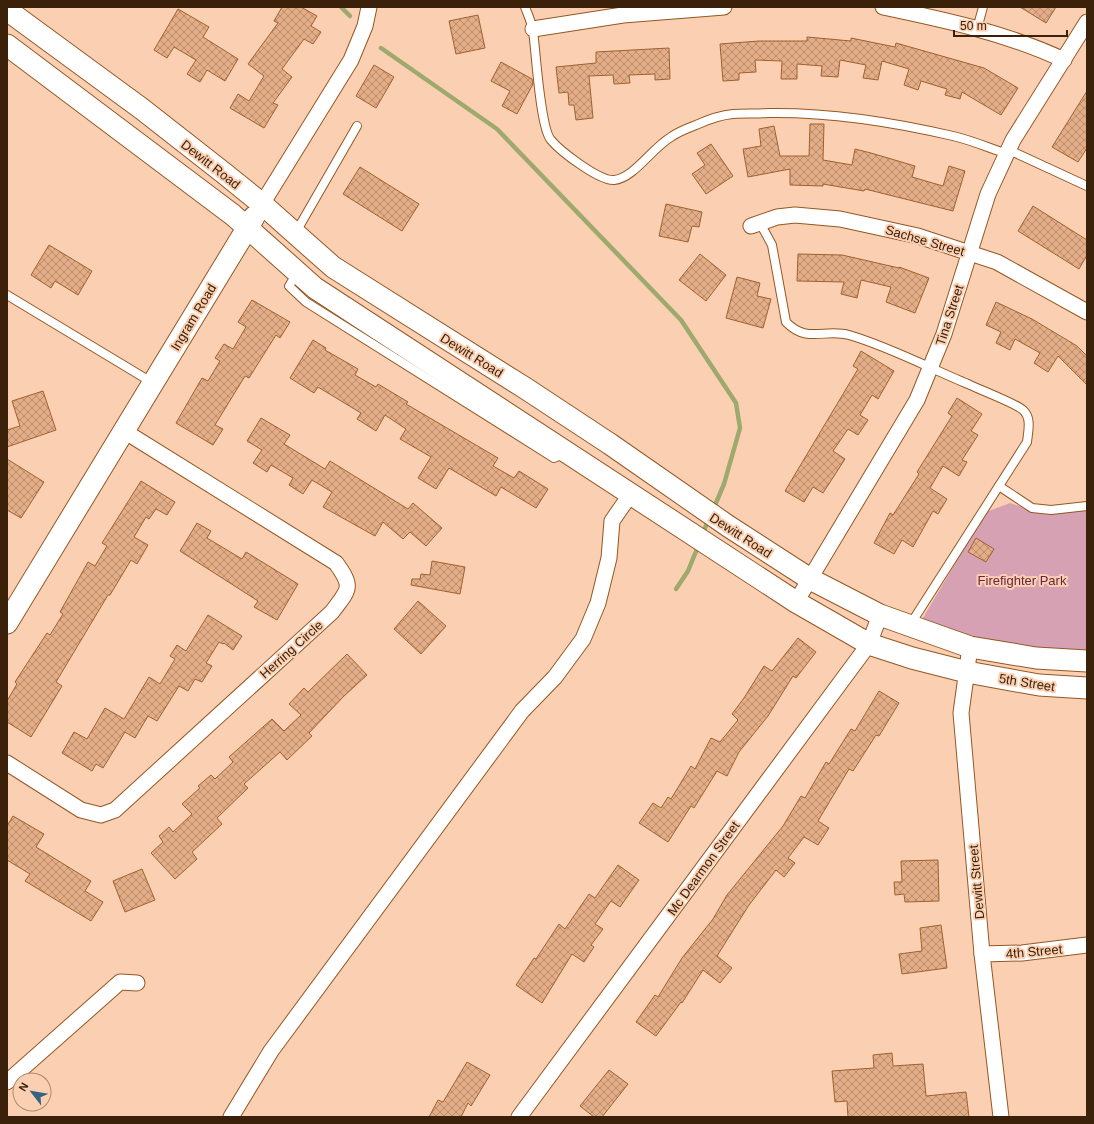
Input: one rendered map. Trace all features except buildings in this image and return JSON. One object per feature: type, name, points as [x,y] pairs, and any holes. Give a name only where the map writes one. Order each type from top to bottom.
[{"type":"main road","name":"Dewitt Road","points":[[7,10],[142,109],[262,204],[333,267],[372,293],[584,427],[728,526],[810,579],[880,615],[970,647]]},
{"type":"main road","name":"Dewitt Road","points":[[7,45],[233,215],[315,288],[630,495],[796,602],[870,644],[912,658],[967,672]]},
{"type":"main road","name":"Ingram Road","points":[[7,623],[262,204]]},
{"type":"main road","points":[[297,272],[314,250]]},
{"type":"main road","points":[[566,453],[584,427]]},
{"type":"main road","points":[[630,495],[647,470]]},
{"type":"main road","name":"5th Street","points":[[970,647],[1036,658],[1087,661]]},
{"type":"main road","name":"5th Street","points":[[967,672],[1039,685],[1087,688]]},
{"type":"street","name":"Ingram Road","points":[[262,204],[351,60],[365,26],[369,7]]},
{"type":"street","points":[[533,29],[622,11],[724,7]]},
{"type":"street","points":[[883,7],[977,29],[1033,45],[1064,60]]},
{"type":"street","name":"Tina Street","points":[[796,602],[917,400],[944,334],[988,194],[1008,152],[1087,22]]},
{"type":"street","name":"Sachse Street","points":[[756,225],[778,217],[795,215],[840,219],[918,236],[997,262],[1087,312]]},
{"type":"street","name":"Herring Circle","points":[[7,763],[81,810],[101,815],[115,810],[332,612],[347,591],[347,578],[336,563],[124,431]]},
{"type":"street","points":[[231,1117],[271,1051],[522,711],[555,677],[583,639],[598,603],[609,558],[612,522],[630,495]]},
{"type":"street","name":"Mc Dearmon Street","points":[[519,1117],[870,644],[880,615]]},
{"type":"street","name":"Dewitt Street","points":[[970,647],[961,713],[982,954],[1001,1117]]},
{"type":"street","name":"4th Street","points":[[982,954],[1022,953],[1087,945]]},
{"type":"street","points":[[7,1082],[120,982],[137,983]]},
{"type":"lane","points":[[525,7],[533,29],[544,122],[550,139],[568,156],[595,173],[612,180],[622,178],[635,170],[650,153],[671,136],[698,124],[732,114],[781,113],[830,115],[903,126],[954,136],[1008,152],[1087,186]]},
{"type":"lane","points":[[977,29],[983,7]]},
{"type":"lane","points":[[295,233],[357,126]]},
{"type":"lane","points":[[756,225],[772,245],[786,322],[792,329],[800,334],[847,334],[930,367],[1023,410],[1029,421],[1027,442],[909,625]]},
{"type":"lane","points":[[7,295],[154,383]]},
{"type":"lane","points":[[999,486],[1032,508],[1051,510],[1087,506]]},
{"type":"green space","name":"Firefighter Park","points":[[1010,503],[1047,514],[1087,510],[1087,652],[1056,652],[983,640],[921,621],[986,512]]},
{"type":"waterway","points":[[341,7],[350,16]]},
{"type":"waterway","points":[[381,48],[497,129],[681,320],[736,403],[740,428],[724,484],[713,510]]},
{"type":"waterway","points":[[702,536],[709,518]]},
{"type":"waterway","points":[[676,589],[688,571],[699,544]]}]
